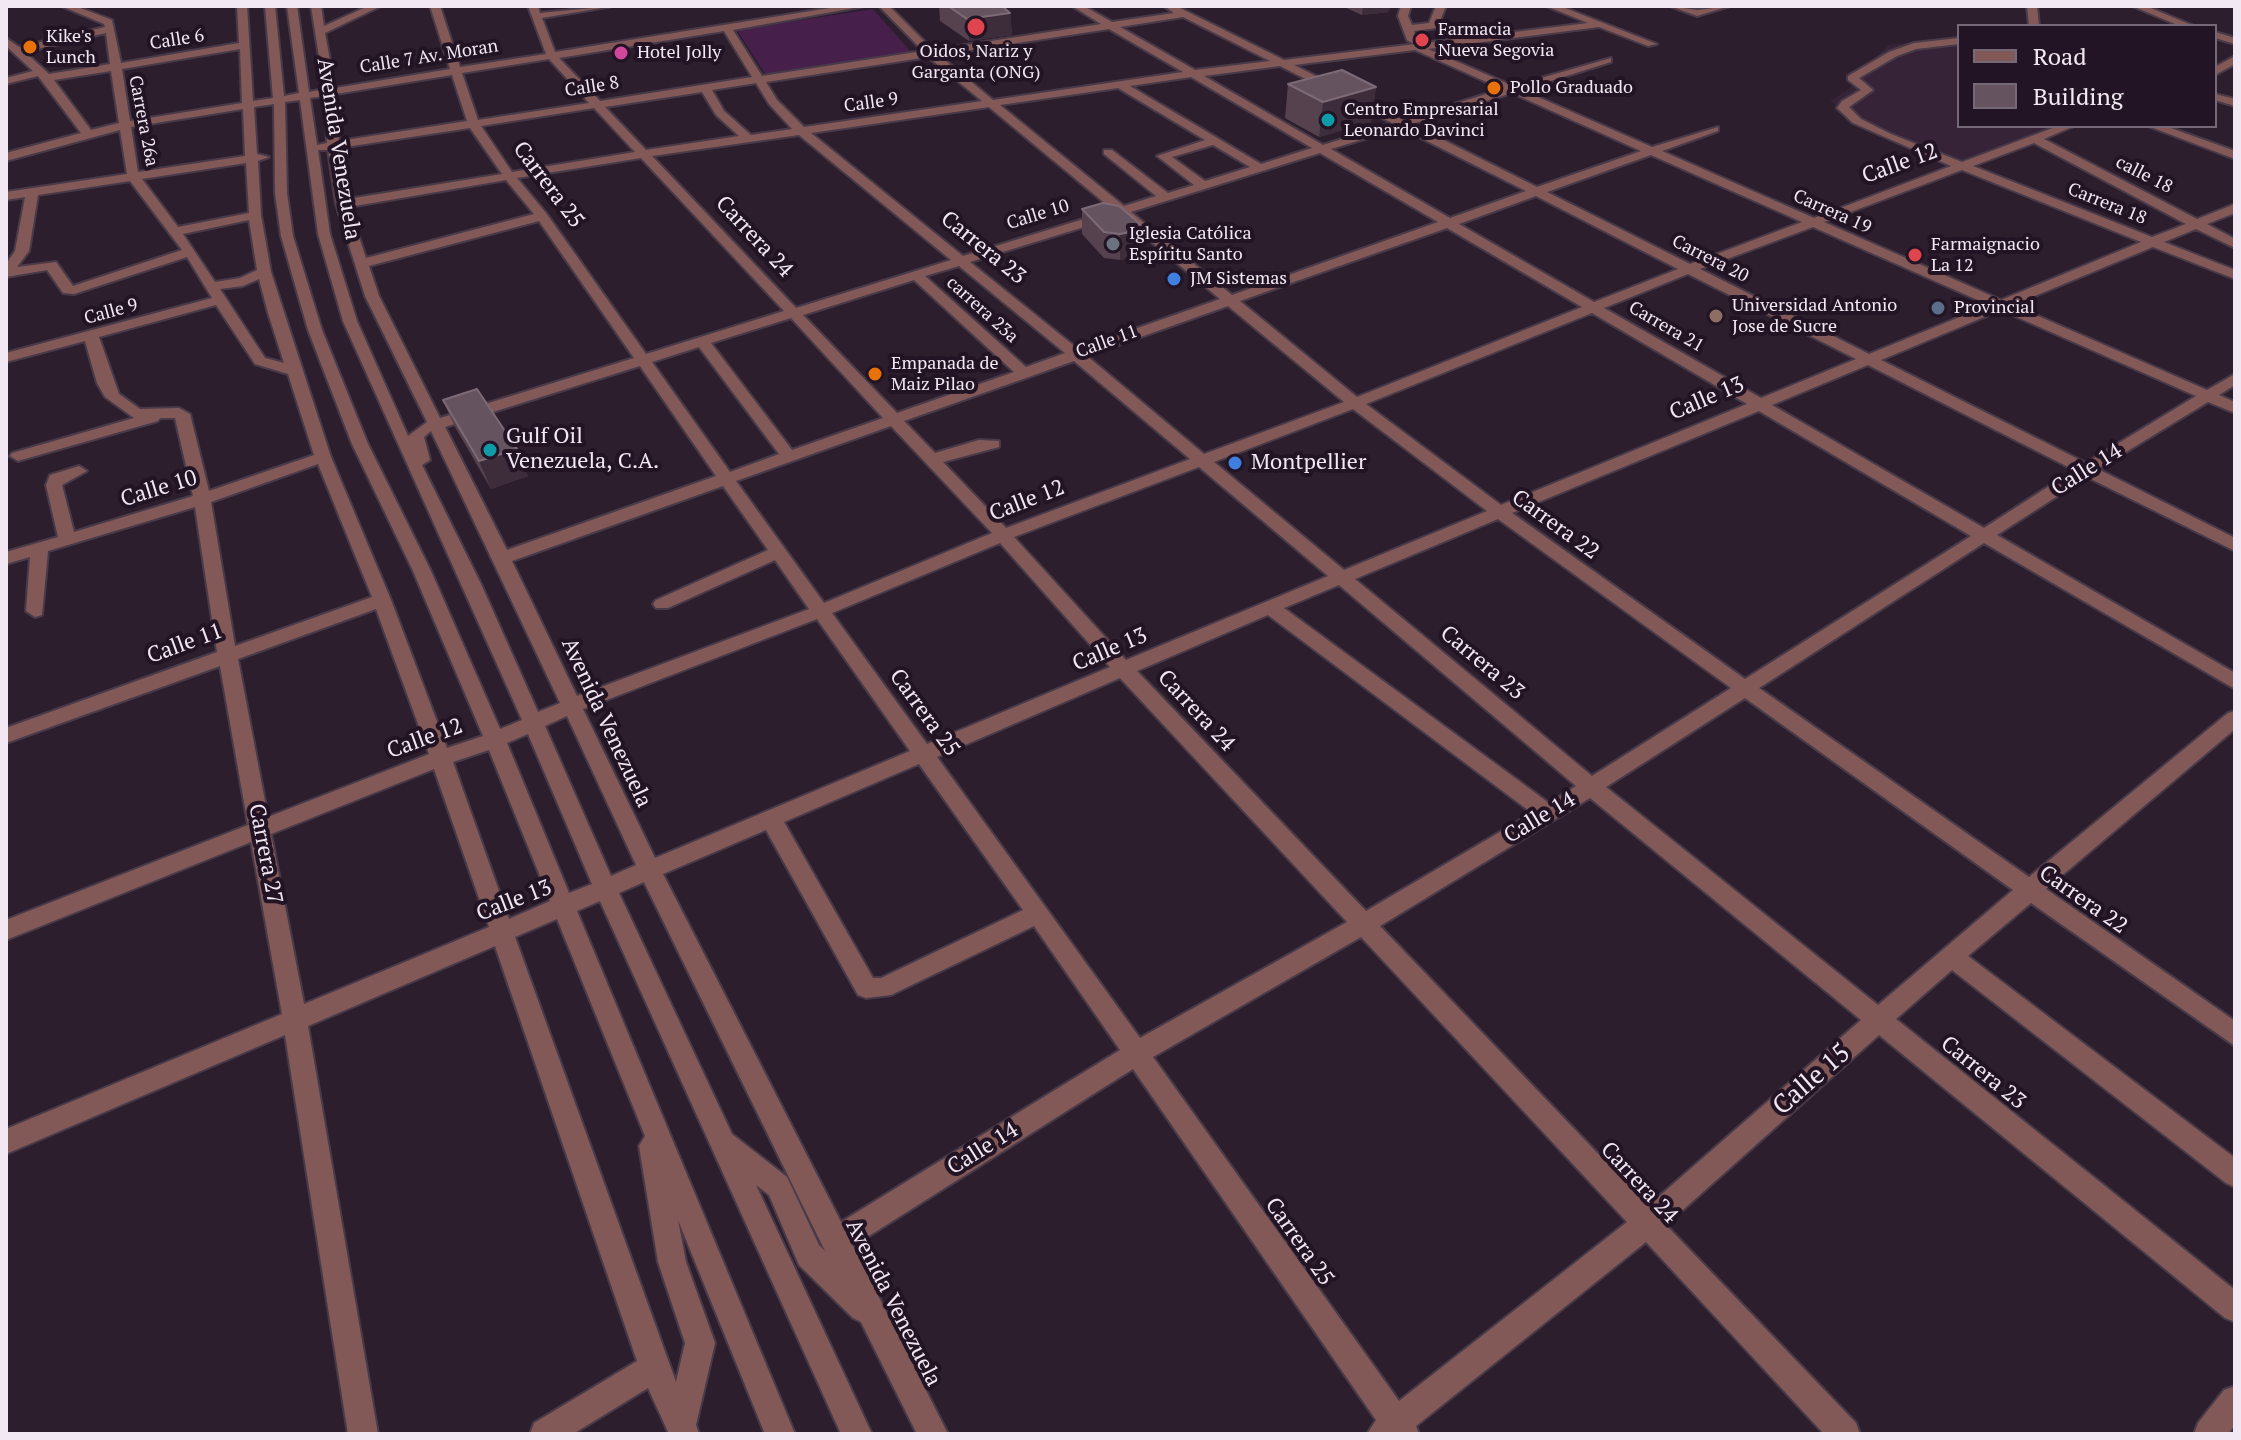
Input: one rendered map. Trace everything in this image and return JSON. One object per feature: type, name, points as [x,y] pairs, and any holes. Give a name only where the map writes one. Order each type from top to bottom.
[{"type":"street","points":[[11,47],[110,29],[109,22],[66,6]]},
{"type":"street","points":[[242,6],[255,215],[264,272],[274,305],[323,457],[382,600],[441,758],[654,1367],[682,1429]]},
{"type":"street","points":[[270,6],[279,99],[281,193],[292,253],[315,330],[339,396],[422,571],[495,740],[780,1434]]},
{"type":"street","name":"Avenida Venezuela","points":[[292,6],[324,234],[350,321],[606,889],[857,1434]]},
{"type":"street","name":"Avenida Venezuela","points":[[316,6],[330,90],[333,145],[342,204],[372,296],[502,558],[650,871],[933,1434]]},
{"type":"street","points":[[319,32],[376,6]]},
{"type":"street","name":"Carrera 25","points":[[435,6],[473,123],[1137,1053],[1394,1430]]},
{"type":"street","points":[[536,11],[608,6]]},
{"type":"street","name":"Calle 7 Av. Moran","points":[[6,157],[124,125],[860,6]]},
{"type":"street","name":"Carrera 22","points":[[884,6],[930,53],[1355,403],[1500,513],[2235,1035]]},
{"type":"street","name":"Carrera 21","points":[[1077,6],[2235,682]]},
{"type":"street","name":"Carrera 20","points":[[1169,6],[2235,545]]},
{"type":"street","points":[[1406,6],[1403,16],[1416,47]]},
{"type":"street","points":[[1407,29],[1433,26],[1441,6]]},
{"type":"street","points":[[1551,6],[1652,44]]},
{"type":"street","points":[[1675,6],[1697,13],[1725,6]]},
{"type":"street","points":[[2137,6],[2184,24]]},
{"type":"street","points":[[2159,14],[2180,6]]},
{"type":"street","name":"Carrera 24","points":[[536,11],[552,57],[1003,535],[1125,671],[1845,1434]]},
{"type":"street","name":"Calle 8","points":[[6,196],[1184,14]]},
{"type":"street","name":"Calle 9","points":[[342,204],[643,154],[1192,74],[1597,25]]},
{"type":"street","name":"Carrera 23","points":[[726,27],[773,102],[801,131],[1346,578],[1591,787],[2235,1308]]},
{"type":"street","name":"Carrera 26a","points":[[110,29],[133,176],[190,252],[260,361],[295,371]]},
{"type":"street","points":[[1957,41],[1914,46],[1893,54],[1852,78],[1868,90],[1843,108],[1869,127],[1965,166]]},
{"type":"street","name":"Calle 6","points":[[6,81],[246,45]]},
{"type":"street","points":[[11,47],[44,75],[88,134]]},
{"type":"street","name":"Carrera 19","points":[[1416,47],[2235,408]]},
{"type":"street","points":[[2217,71],[2235,59]]},
{"type":"street","name":"Calle 10","points":[[436,424],[1257,166],[1607,60]]},
{"type":"street","points":[[1122,86],[1257,166]]},
{"type":"street","points":[[705,88],[720,113],[749,139]]},
{"type":"street","name":"Calle 12","points":[[6,930],[441,758],[495,740],[571,706],[821,611],[1003,535],[1355,403],[1809,222],[2063,128]]},
{"type":"street","points":[[2160,128],[2235,155]]},
{"type":"street","name":"Calle 11","points":[[502,558],[1714,129]]},
{"type":"street","name":"calle 18","points":[[2035,139],[2235,244]]},
{"type":"street","points":[[1201,184],[1163,156],[1215,141]]},
{"type":"street","points":[[1108,152],[1164,196]]},
{"type":"street","name":"Carrera 18","points":[[1965,166],[2235,275]]},
{"type":"street","points":[[6,273],[22,251],[32,192]]},
{"type":"street","name":"Calle 13","points":[[6,1142],[503,930],[565,908],[1125,671],[1270,607],[2235,208]]},
{"type":"street","points":[[174,232],[255,215]]},
{"type":"street","points":[[360,264],[542,216]]},
{"type":"street","points":[[6,273],[51,265],[68,290],[74,290],[190,252]]},
{"type":"street","points":[[274,305],[285,288],[288,260],[292,253]]},
{"type":"street","name":"Calle 9","points":[[6,358],[91,336],[217,294],[264,272]]},
{"type":"street","name":"carrera 23a","points":[[916,275],[1024,373]]},
{"type":"street","points":[[91,336],[105,383],[113,397],[134,414],[170,413]]},
{"type":"street","points":[[702,341],[788,456]]},
{"type":"street","name":"Calle 14","points":[[835,1241],[1137,1053],[1364,924],[1548,814],[2086,470],[2235,379]]},
{"type":"street","points":[[18,456],[170,413]]},
{"type":"street","name":"Carrera 27","points":[[170,413],[179,413],[184,417],[202,499],[227,654],[295,1020],[363,1434]]},
{"type":"street","points":[[419,476],[423,465],[416,436],[421,429],[436,424]]},
{"type":"street","points":[[931,460],[979,445],[993,444]]},
{"type":"street","name":"Calle 10","points":[[6,558],[202,499],[323,457]]},
{"type":"street","points":[[67,540],[54,485],[56,479],[79,471]]},
{"type":"street","points":[[35,611],[39,548]]},
{"type":"street","points":[[662,604],[778,552]]},
{"type":"street","name":"Calle 11","points":[[6,736],[382,600]]},
{"type":"street","points":[[1270,607],[1548,814]]},
{"type":"street","name":"Calle 15","points":[[1394,1430],[1646,1225],[1951,956],[2235,718]]},
{"type":"street","points":[[771,819],[866,988],[883,988],[1038,913]]},
{"type":"street","points":[[1951,956],[2235,1174]]},
{"type":"street","points":[[645,1106],[672,1262],[700,1343],[682,1429]]},
{"type":"street","points":[[724,1142],[778,1186],[809,1255],[875,1319]]},
{"type":"street","points":[[545,1434],[654,1367]]},
{"type":"street","points":[[2209,1434],[2235,1401]]},
{"type":"shaded area","points":[[873,9],[912,53],[766,75],[737,30]]},
{"type":"shaded area","points":[[1957,38],[1957,128],[2050,128],[1961,163],[1848,114],[1830,101],[1850,88],[1863,68],[1889,45]]},
{"type":"building","points":[[948,6],[1002,6],[1010,13],[967,19]]},
{"type":"building","points":[[1342,70],[1376,87],[1323,102],[1288,84]]},
{"type":"building","points":[[1103,203],[1119,206],[1140,224],[1135,231],[1120,234],[1104,232],[1082,209]]},
{"type":"building","points":[[477,389],[517,449],[479,461],[443,400]]},
{"type":"place","name":"Oidos, Nariz y Garganta (ONG)","points":[[976,27]]},
{"type":"place","name":"Farmacia Nueva Segovia","points":[[1422,40]]},
{"type":"place","name":"Kike's Lunch","points":[[30,47]]},
{"type":"place","name":"Hotel Jolly","points":[[621,53]]},
{"type":"place","name":"Pollo Graduado","points":[[1494,88]]},
{"type":"place","name":"Centro Empresarial Leonardo Davinci","points":[[1328,120]]},
{"type":"place","name":"Iglesia Católica Espíritu Santo","points":[[1113,244]]},
{"type":"place","name":"Farmaignacio La 12","points":[[1915,255]]},
{"type":"place","name":"JM Sistemas","points":[[1174,279]]},
{"type":"place","name":"Provincial","points":[[1938,308]]},
{"type":"place","name":"Universidad Antonio Jose de Sucre","points":[[1716,316]]},
{"type":"place","name":"Empanada de Maiz Pilao","points":[[875,374]]},
{"type":"place","name":"Gulf Oil Venezuela, C.A.","points":[[490,450]]},
{"type":"place","name":"Montpellier","points":[[1235,463]]}]
